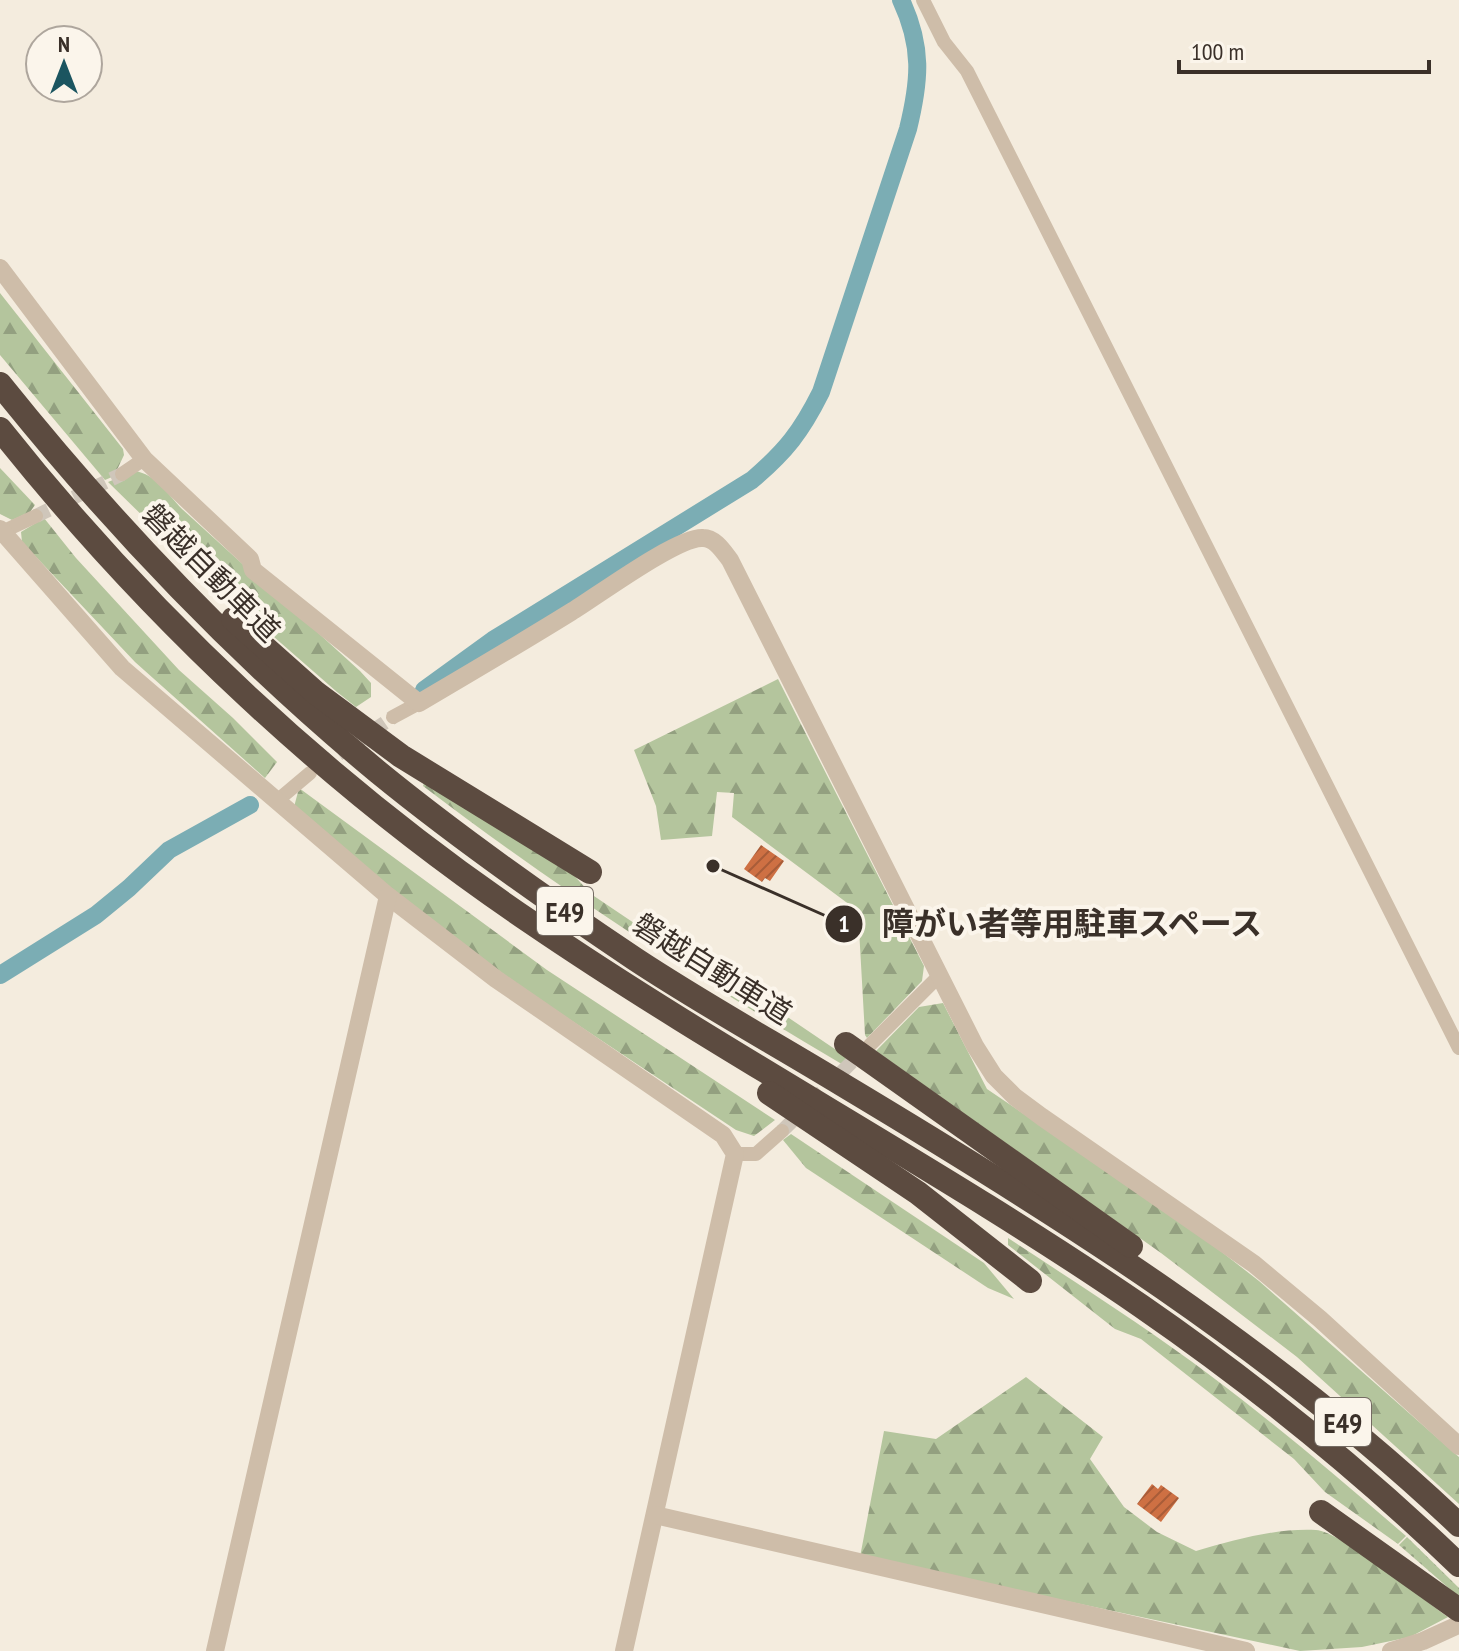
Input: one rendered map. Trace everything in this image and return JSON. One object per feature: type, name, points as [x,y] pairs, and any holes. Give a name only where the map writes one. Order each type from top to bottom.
[{"type":"highway","name":"磐越自動車道","points":[[0,384],[137,545],[244,652],[303,708],[454,832],[640,962],[1051,1213],[1221,1327],[1344,1423],[1459,1525]]},
{"type":"highway","name":"磐越自動車道","points":[[0,429],[114,562],[176,627],[279,725],[437,855],[626,986],[931,1172],[1142,1307],[1244,1380],[1314,1436],[1459,1565]]},
{"type":"highway","points":[[51,447],[210,598],[316,693],[401,756],[590,872]]},
{"type":"highway","points":[[626,986],[718,1060],[918,1193],[1030,1281]]},
{"type":"highway","points":[[858,1044],[1167,1272],[1221,1327]]},
{"type":"highway","points":[[1321,1512],[1457,1618]]},
{"type":"street","points":[[923,0],[944,42],[967,71],[1459,1048]]},
{"type":"street","points":[[0,268],[144,459],[250,559],[253,570],[419,703]]},
{"type":"street","points":[[122,474],[144,459]]},
{"type":"street","points":[[36,516],[1,531],[122,668],[388,896],[496,979],[723,1135],[735,1154],[624,1651]]},
{"type":"street","points":[[393,717],[570,613],[673,548],[692,539],[706,537],[717,544],[730,560],[975,1046],[994,1076],[1015,1097],[1254,1264],[1320,1319],[1459,1446]]},
{"type":"street","points":[[278,800],[310,773]]},
{"type":"street","points":[[215,1651],[388,896]]},
{"type":"street","points":[[858,1044],[940,975]]},
{"type":"street","points":[[735,1154],[756,1154],[782,1131]]},
{"type":"street","points":[[655,1515],[1246,1651]]},
{"type":"street","points":[[1391,1651],[1428,1646],[1457,1618]]},
{"type":"green space","points":[[0,293],[123,449],[124,455],[116,472],[119,474],[105,480],[0,355]]},
{"type":"green space","points":[[0,468],[35,505],[30,512],[12,520],[0,514]]},
{"type":"green space","points":[[135,471],[149,476],[161,486],[182,509],[360,671],[371,683],[371,697],[356,707],[337,692],[202,574],[108,482]]},
{"type":"green space","points":[[44,518],[76,558],[179,670],[277,762],[265,778],[135,662],[22,542],[21,532]]},
{"type":"green space","points":[[778,679],[924,966],[922,981],[867,1038],[858,911],[732,817],[734,793],[717,792],[712,836],[661,840],[656,806],[634,750]]},
{"type":"green space","points":[[424,783],[569,870],[591,894],[766,1012],[789,1018],[851,1060],[845,1066],[630,932],[525,861],[423,786]]},
{"type":"green space","points":[[299,788],[547,970],[775,1120],[754,1136],[736,1130],[524,989],[328,846],[294,807]]},
{"type":"green space","points":[[943,1003],[987,1089],[1182,1221],[1259,1281],[1459,1457],[1459,1504],[1297,1357],[1161,1253],[876,1051],[919,1007]]},
{"type":"green space","points":[[791,1134],[984,1263],[1014,1299],[988,1288],[806,1168],[783,1140]]},
{"type":"green space","points":[[1008,1238],[1211,1376],[1406,1536],[1398,1544],[1325,1492],[1294,1459],[1141,1339],[1115,1329],[1008,1245]]},
{"type":"green space","points":[[1026,1377],[1103,1437],[1090,1459],[1124,1507],[1157,1532],[1196,1551],[1270,1533],[1316,1530],[1328,1533],[1362,1553],[1448,1617],[1410,1637],[1362,1647],[1300,1651],[860,1557],[884,1431],[936,1439]]},
{"type":"green space","points":[[1407,1537],[1459,1588],[1459,1597],[1399,1545]]},
{"type":"building","points":[[761,845],[784,861],[770,881],[765,878],[762,882],[744,869]]},
{"type":"building","points":[[1152,1484],[1158,1489],[1161,1485],[1179,1498],[1161,1522],[1137,1504]]},
{"type":"waterway","points":[[424,690],[493,640],[752,480],[784,450],[807,419],[821,392],[908,129],[917,64],[913,33],[901,0]]},
{"type":"waterway","points":[[0,975],[96,915],[169,850],[250,805]]},
{"type":"tunnel","points":[[36,516],[122,474]]},
{"type":"tunnel","points":[[321,766],[393,717]]},
{"type":"tunnel","points":[[782,1131],[864,1050]]},
{"type":"place","name":"障がい者等用駐車スペース","points":[[713,866]]}]
